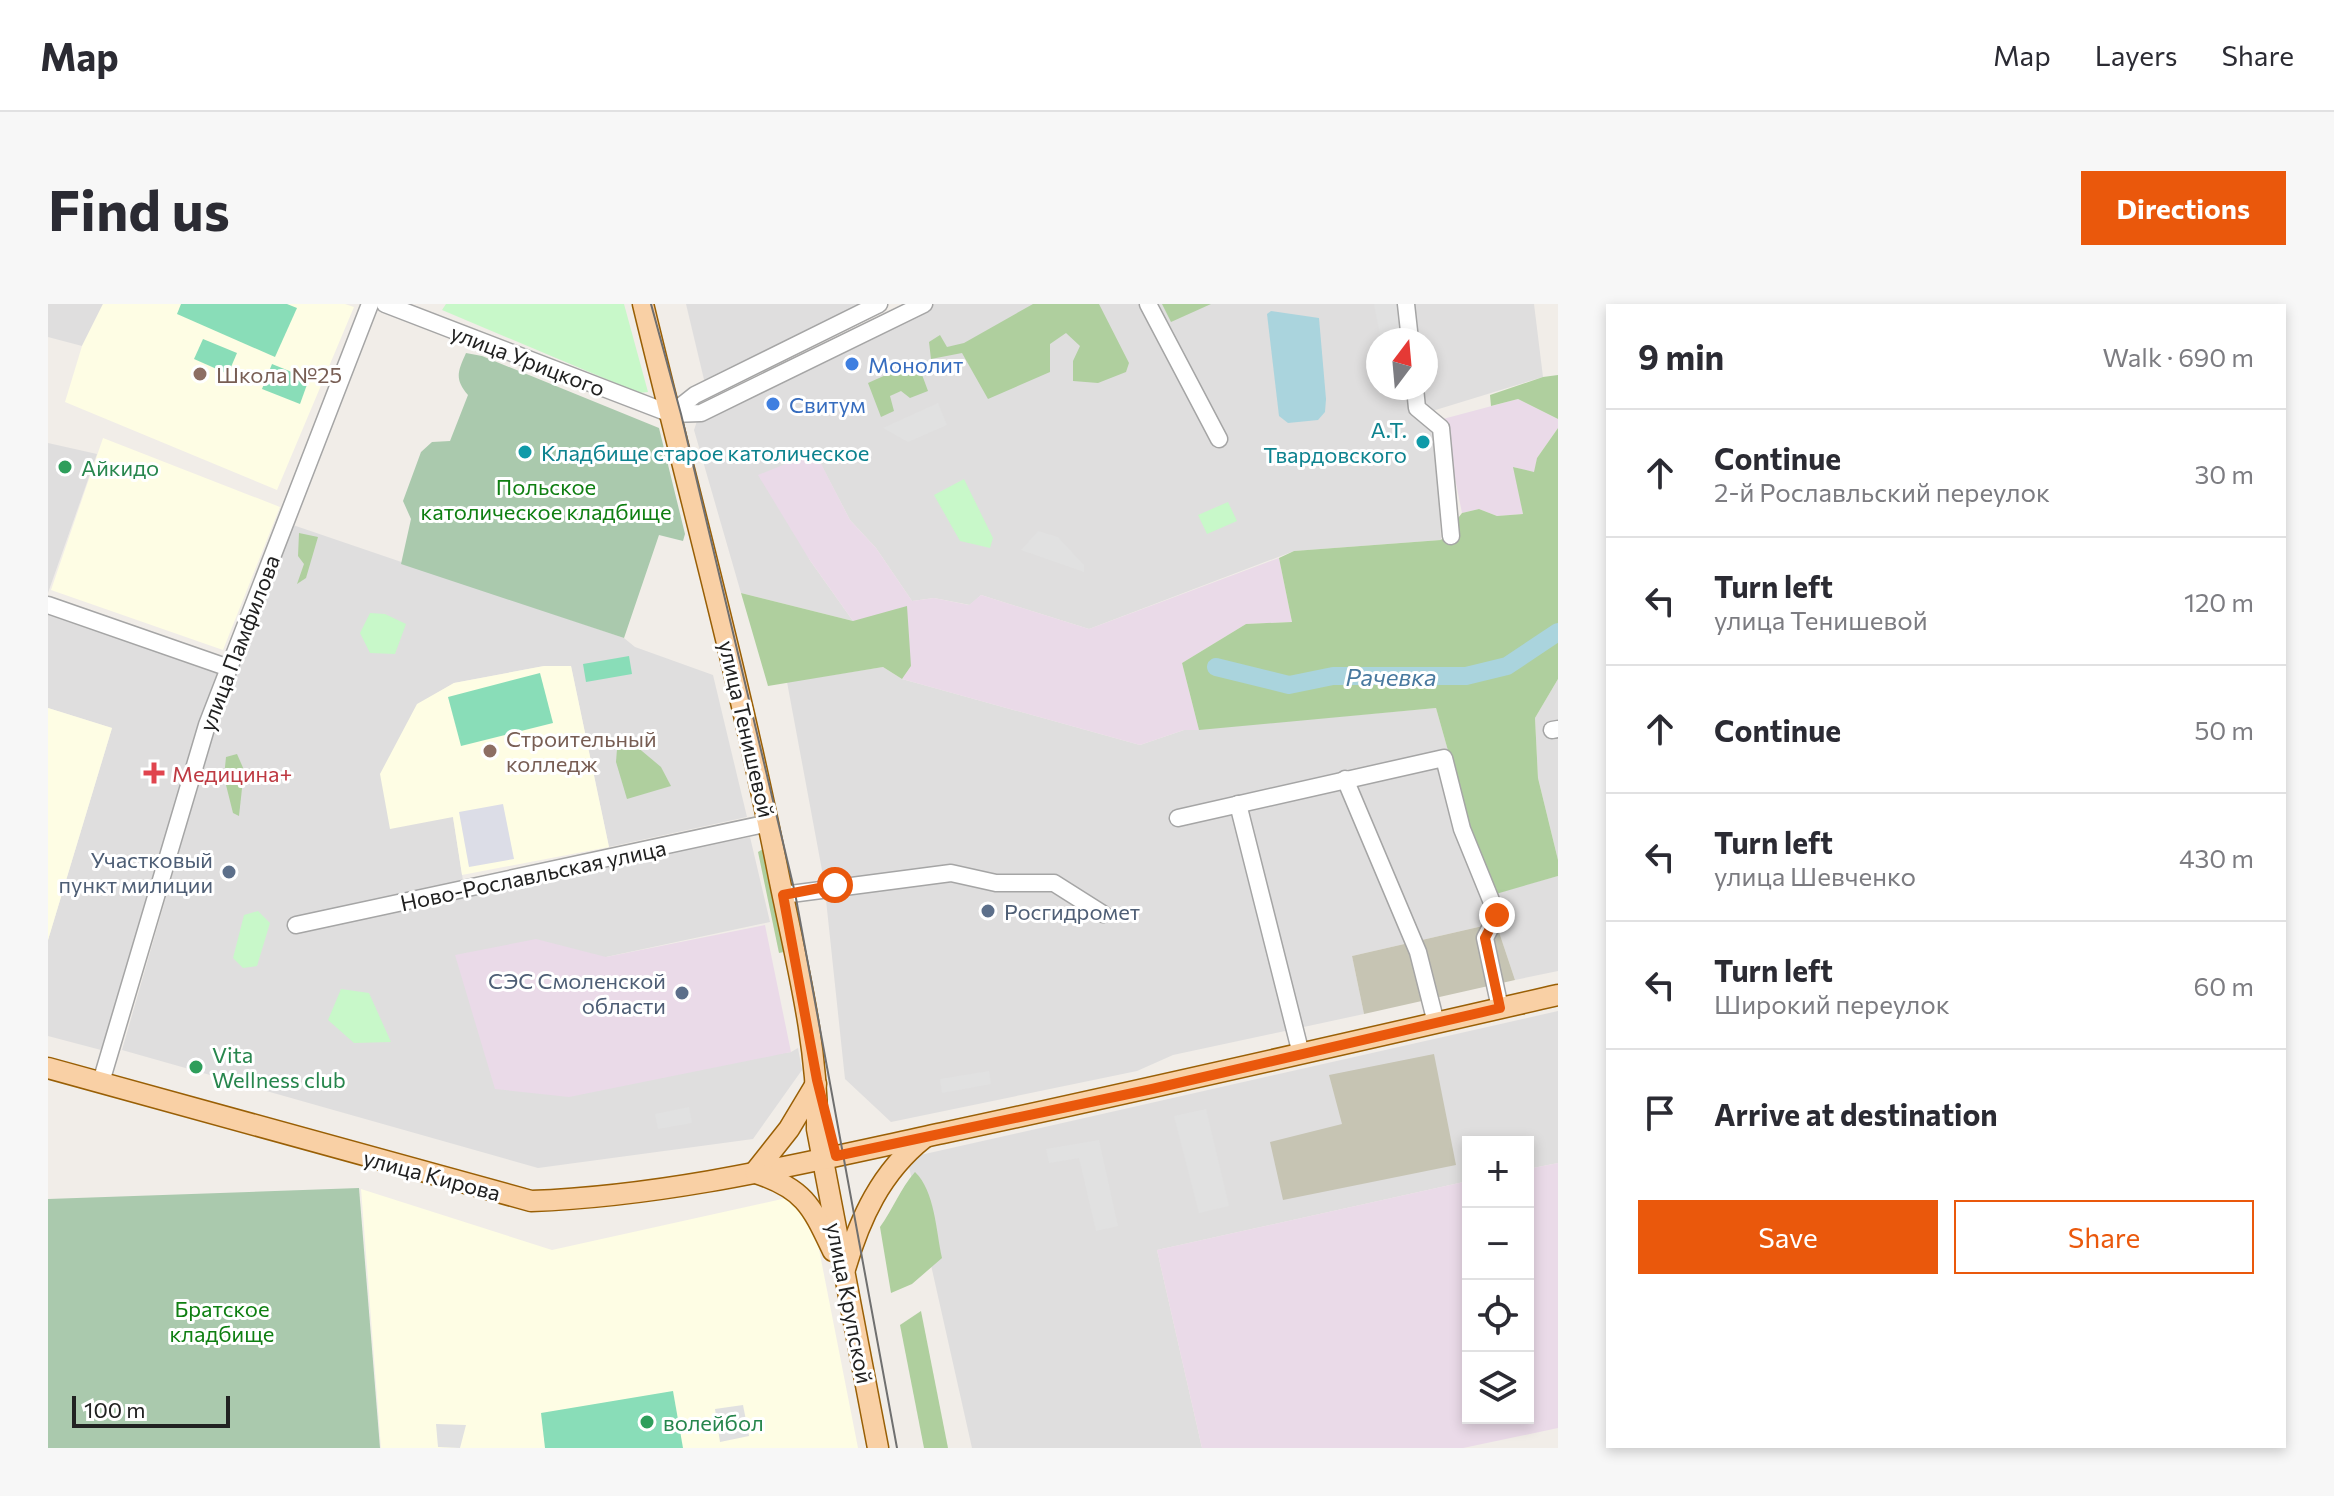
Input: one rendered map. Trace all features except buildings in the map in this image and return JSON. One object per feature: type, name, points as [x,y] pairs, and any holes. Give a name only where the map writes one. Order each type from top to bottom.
[{"type":"main road","name":"улица Тенишевой","points":[[643,304],[769,823],[817,1080],[817,1129],[829,1157]]},
{"type":"main road","name":"улица Кирова","points":[[48,1068],[531,1201],[608,1199],[924,1137],[1558,995]]},
{"type":"main road","points":[[817,1080],[798,1116],[755,1172],[780,1181],[799,1193],[813,1208],[844,1273]]},
{"type":"main road","points":[[844,1273],[856,1230],[883,1179],[924,1137]]},
{"type":"main road","name":"улица Крупской","points":[[829,1157],[844,1273],[878,1448]]},
{"type":"street","name":"улица Памфилова","points":[[101,1082],[207,725],[370,304]]},
{"type":"street","name":"улица Урицкого","points":[[385,304],[671,414]]},
{"type":"street","points":[[671,414],[695,395],[879,304]]},
{"type":"street","points":[[671,414],[701,413],[922,304]]},
{"type":"street","points":[[1148,304],[1219,439]]},
{"type":"street","points":[[1406,304],[1409,328]]},
{"type":"street","points":[[1416,400],[1417,408],[1441,428],[1451,536]]},
{"type":"street","points":[[48,605],[229,668]]},
{"type":"street","points":[[1178,818],[1444,758],[1462,829],[1497,915],[1485,938],[1500,1008]]},
{"type":"street","points":[[1345,779],[1418,952],[1436,1023]]},
{"type":"street","points":[[1238,804],[1301,1054]]},
{"type":"street","name":"Ново-Рославльская улица","points":[[296,925],[769,823]]},
{"type":"street","points":[[783,895],[951,873],[996,883],[1054,883],[1103,914]]},
{"type":"shaded area","points":[[48,304],[103,304],[82,346],[48,337]]},
{"type":"shaded area","name":"Школа №25","points":[[103,304],[345,304],[354,307],[277,490],[65,402],[82,346]]},
{"type":"shaded area","points":[[686,304],[874,304],[706,388]]},
{"type":"shaded area","points":[[934,304],[1404,304],[1407,328],[1366,328],[1366,400],[1419,400],[1430,425],[1437,459],[1441,540],[1294,551],[1089,629],[981,595],[970,605],[934,598],[912,601],[876,548],[850,520],[815,453],[809,559],[853,621],[741,593],[694,430],[697,421]]},
{"type":"shaded area","points":[[1374,304],[1400,304],[1403,328],[1379,328]]},
{"type":"shaded area","points":[[1412,304],[1534,304],[1543,377],[1429,412],[1421,400],[1438,400],[1438,328],[1414,328]]},
{"type":"shaded area","points":[[1518,399],[1558,419],[1558,428],[1537,458],[1535,473],[1514,467],[1523,514],[1497,516],[1479,509],[1462,513],[1443,419]]},
{"type":"shaded area","points":[[938,403],[947,425],[908,442],[883,428]]},
{"type":"shaded area","points":[[103,438],[280,507],[223,650],[51,590]]},
{"type":"shaded area","points":[[48,443],[97,454],[48,593]]},
{"type":"shaded area","points":[[815,452],[850,520],[876,548],[912,601],[934,598],[969,605],[981,595],[1089,629],[1279,558],[1292,622],[1246,624],[1182,663],[1199,730],[1184,730],[1140,745],[902,679],[911,666],[853,621],[809,559],[758,475]]},
{"type":"shaded area","points":[[290,524],[624,638],[635,647],[713,675],[747,817],[609,847],[571,666],[544,666],[454,683],[417,705],[453,817],[465,893],[750,837],[770,922],[606,957],[479,1025],[496,1089],[791,1052],[798,1048],[802,1070],[753,1139],[538,1168],[122,1050],[215,726]]},
{"type":"shaded area","points":[[1038,531],[1058,537],[1084,565],[1084,572],[1021,550]]},
{"type":"shaded area","points":[[48,613],[219,673],[101,1050],[48,1036],[48,940],[112,728],[48,708]]},
{"type":"shaded area","name":"Строительный колледж","points":[[544,666],[571,666],[609,847],[462,875],[453,817],[390,829],[380,774],[417,704],[454,683]]},
{"type":"shaded area","points":[[883,667],[902,679],[1140,745],[1184,730],[1436,708],[1489,895],[1558,876],[1558,971],[1515,980],[1496,923],[1352,956],[1364,1014],[1173,1055],[1137,1071],[891,1122],[845,1079],[824,881],[787,682]]},
{"type":"shaded area","points":[[1558,679],[1558,860],[1538,778],[1535,718]]},
{"type":"shaded area","points":[[48,708],[112,728],[48,940]]},
{"type":"shaded area","points":[[503,804],[514,859],[469,867],[459,812]]},
{"type":"shaded area","points":[[1496,923],[1515,980],[1364,1014],[1352,956]]},
{"type":"shaded area","points":[[765,925],[791,1052],[569,1097],[495,1089],[455,955],[536,939],[606,957]]},
{"type":"shaded area","points":[[1558,1011],[1558,1163],[1534,1168],[1534,1136],[1462,1136],[1462,1182],[1157,1250],[1202,1448],[972,1448],[907,1158]]},
{"type":"shaded area","points":[[1434,1054],[1456,1165],[1283,1200],[1270,1142],[1342,1124],[1329,1075]]},
{"type":"shaded area","points":[[989,1071],[991,1084],[942,1093],[940,1079]]},
{"type":"shaded area","points":[[689,1107],[692,1123],[658,1129],[655,1114]]},
{"type":"shaded area","points":[[1206,1109],[1229,1206],[1199,1213],[1174,1116]]},
{"type":"shaded area","points":[[1099,1140],[1118,1226],[1096,1231],[1079,1158],[1049,1163],[1046,1149]]},
{"type":"shaded area","points":[[1558,1163],[1558,1428],[1463,1448],[1202,1448],[1157,1250],[1462,1182],[1462,1424],[1534,1424],[1534,1168]]},
{"type":"shaded area","points":[[361,1189],[552,1250],[791,1197],[816,1234],[858,1448],[381,1448]]},
{"type":"shaded area","points":[[743,1405],[749,1436],[720,1442],[715,1409]]},
{"type":"shaded area","points":[[436,1424],[466,1425],[460,1448],[438,1447]]},
{"type":"green space","points":[[181,304],[287,304],[297,308],[275,357],[177,314]]},
{"type":"green space","points":[[446,304],[624,304],[648,392],[639,393],[442,310]]},
{"type":"green space","points":[[1033,304],[1099,304],[1129,363],[1126,372],[1098,383],[1073,381],[1073,361],[1080,346],[1066,333],[1050,344],[1050,372],[988,399],[962,353],[931,359],[929,342],[940,335],[947,347],[964,343]]},
{"type":"green space","points":[[1162,304],[1211,304],[1171,322]]},
{"type":"green space","points":[[203,339],[237,353],[228,374],[194,359]]},
{"type":"green space","name":"Польское католическое кладбище","points":[[466,353],[482,356],[659,428],[685,534],[683,541],[659,535],[624,638],[401,564],[411,519],[403,501],[421,452],[432,442],[450,441],[468,395],[459,375]]},
{"type":"green space","points":[[917,361],[928,391],[910,398],[901,391],[890,396],[894,411],[881,417],[868,383]]},
{"type":"green space","points":[[272,364],[309,379],[300,404],[262,389]]},
{"type":"green space","points":[[1558,375],[1558,419],[1518,399],[1491,406],[1490,395]]},
{"type":"green space","points":[[1558,428],[1558,679],[1535,718],[1538,778],[1558,860],[1558,876],[1489,896],[1436,708],[1199,730],[1182,663],[1246,624],[1292,622],[1279,558],[1294,551],[1441,540],[1462,513],[1479,509],[1497,516],[1523,514],[1513,467],[1534,472],[1537,458]]},
{"type":"green space","points":[[964,479],[993,538],[990,548],[960,541],[934,495]]},
{"type":"green space","points":[[1228,502],[1237,521],[1207,534],[1198,515]]},
{"type":"green space","points":[[299,533],[318,537],[306,578],[297,584],[304,564],[298,556]]},
{"type":"green space","points":[[741,593],[853,621],[907,606],[911,666],[902,679],[883,667],[768,686]]},
{"type":"green space","points":[[370,613],[385,614],[406,624],[395,654],[370,653],[360,633]]},
{"type":"green space","points":[[629,656],[632,674],[586,682],[583,664]]},
{"type":"green space","points":[[540,673],[553,723],[461,746],[448,697]]},
{"type":"green space","points":[[636,746],[661,767],[671,786],[627,799],[616,762],[617,749]]},
{"type":"green space","points":[[237,754],[244,770],[239,816],[233,813],[224,777],[226,757]]},
{"type":"green space","points":[[763,849],[784,952],[779,953],[758,852]]},
{"type":"green space","points":[[258,911],[270,923],[257,966],[243,968],[233,958],[244,915]]},
{"type":"green space","points":[[341,989],[369,993],[391,1042],[354,1043],[328,1020]]},
{"type":"green space","points":[[915,1172],[931,1200],[942,1258],[912,1284],[891,1293],[880,1227]]},
{"type":"green space","name":"Братское кладбище","points":[[359,1188],[380,1448],[48,1448],[48,1199]]},
{"type":"green space","points":[[921,1311],[948,1448],[924,1448],[900,1325]]},
{"type":"green space","points":[[673,1391],[683,1448],[545,1448],[541,1413]]},
{"type":"water","points":[[1271,311],[1319,318],[1326,399],[1325,412],[1318,420],[1288,423],[1279,416],[1267,314]]},
{"type":"waterway","name":"Рачевка","points":[[1216,667],[1289,685],[1333,676],[1466,676],[1507,666],[1558,632]]},
{"type":"tram line","points":[[651,304],[681,414],[795,893],[897,1448]]},
{"type":"place","name":"Монолит","points":[[852,364]]},
{"type":"place","name":"Школа №25","points":[[200,374]]},
{"type":"place","name":"Свитум","points":[[773,404]]},
{"type":"place","name":"А.Т. Твардовского","points":[[1423,442]]},
{"type":"place","name":"Кладбище старое католическое","points":[[525,452]]},
{"type":"place","name":"Айкидо","points":[[65,467]]},
{"type":"place","name":"Строительный колледж","points":[[490,751]]},
{"type":"place","name":"Медицина+","points":[[154,773]]},
{"type":"place","name":"Участковый пункт милиции","points":[[229,872]]},
{"type":"place","name":"Росгидромет","points":[[988,911]]},
{"type":"place","name":"СЭС Смоленской области","points":[[682,993]]},
{"type":"place","name":"Vita Wellness club","points":[[196,1067]]},
{"type":"place","name":"волейбол","points":[[647,1422]]},
{"type":"route","points":[[835,885],[783,895],[817,1080],[836,1156],[1152,1089],[1500,1008],[1485,938],[1497,915]]}]
